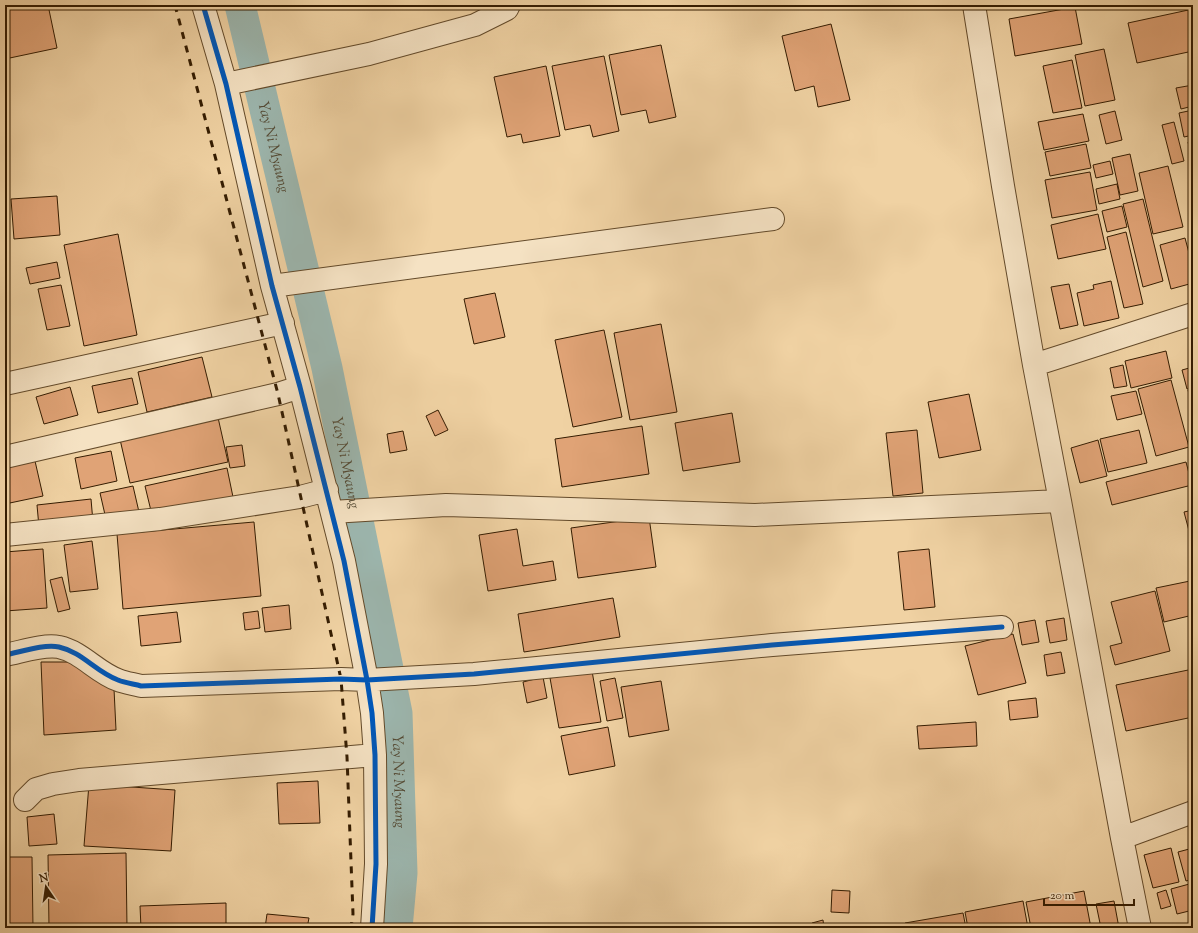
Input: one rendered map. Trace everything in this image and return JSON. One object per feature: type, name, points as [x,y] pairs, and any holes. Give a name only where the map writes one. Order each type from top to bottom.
[{"type":"street","points":[[203,5],[226,84],[272,286],[300,387],[344,561],[367,680],[372,713],[375,755],[376,864],[372,928]]},
{"type":"street","points":[[226,84],[369,54],[475,25],[507,9],[510,5]]},
{"type":"street","points":[[974,5],[1034,365],[1140,928]]},
{"type":"street","points":[[272,286],[773,219]]},
{"type":"street","points":[[1034,365],[1193,314]]},
{"type":"street","points":[[5,384],[283,323]]},
{"type":"street","points":[[5,457],[278,394],[300,387]]},
{"type":"street","points":[[5,535],[160,519],[300,497],[326,490]]},
{"type":"street","points":[[332,512],[446,505],[756,515],[1060,501]]},
{"type":"street","points":[[5,655],[46,646],[59,647],[75,652],[117,680],[141,686],[341,679],[367,680],[474,674],[772,645],[1002,627]]},
{"type":"street","points":[[25,800],[36,789],[53,784],[79,780],[375,755]]},
{"type":"street","points":[[1122,838],[1193,812]]},
{"type":"building","points":[[5,5],[48,5],[57,48],[5,59]]},
{"type":"building","points":[[409,5],[421,5],[410,8]]},
{"type":"building","points":[[1075,7],[1082,44],[1015,56],[1009,19]]},
{"type":"building","points":[[1193,9],[1193,51],[1137,63],[1128,23]]},
{"type":"building","points":[[831,24],[850,100],[818,107],[814,86],[795,91],[782,36]]},
{"type":"building","points":[[661,45],[676,117],[649,123],[646,110],[621,115],[609,55]]},
{"type":"building","points":[[1104,49],[1115,100],[1085,106],[1075,55]]},
{"type":"building","points":[[604,56],[619,131],[593,137],[590,125],[565,130],[552,66]]},
{"type":"building","points":[[1072,60],[1082,108],[1053,113],[1043,66]]},
{"type":"building","points":[[546,66],[560,136],[523,143],[521,134],[507,137],[494,77]]},
{"type":"building","points":[[1193,85],[1193,106],[1181,109],[1176,88]]},
{"type":"building","points":[[1193,110],[1193,135],[1184,137],[1179,113]]},
{"type":"building","points":[[1115,111],[1122,140],[1106,144],[1099,115]]},
{"type":"building","points":[[1083,114],[1089,141],[1044,150],[1038,122]]},
{"type":"building","points":[[1174,122],[1184,161],[1172,164],[1162,125]]},
{"type":"building","points":[[1193,141],[1193,164],[1188,142]]},
{"type":"building","points":[[1086,144],[1091,168],[1050,176],[1045,152]]},
{"type":"building","points":[[1130,154],[1138,191],[1120,195],[1112,158]]},
{"type":"building","points":[[1110,161],[1113,174],[1096,178],[1093,165]]},
{"type":"building","points":[[1168,166],[1183,227],[1153,234],[1139,173]]},
{"type":"building","points":[[1090,172],[1097,210],[1052,218],[1045,180]]},
{"type":"building","points":[[1117,184],[1120,199],[1099,204],[1096,189]]},
{"type":"building","points":[[57,196],[60,235],[14,239],[11,199]]},
{"type":"building","points":[[1143,199],[1163,281],[1143,287],[1123,204]]},
{"type":"building","points":[[1122,206],[1127,227],[1107,232],[1102,211]]},
{"type":"building","points":[[1098,214],[1106,249],[1058,259],[1051,225]]},
{"type":"building","points":[[1126,232],[1143,304],[1124,308],[1107,237]]},
{"type":"building","points":[[118,234],[137,335],[84,346],[64,245]]},
{"type":"building","points":[[1185,238],[1193,268],[1193,283],[1171,289],[1160,245]]},
{"type":"building","points":[[57,262],[60,278],[30,284],[26,268]]},
{"type":"building","points":[[1111,281],[1119,318],[1084,326],[1077,293],[1094,289],[1093,285]]},
{"type":"building","points":[[1069,284],[1078,325],[1060,329],[1051,287]]},
{"type":"building","points":[[61,285],[70,326],[47,330],[38,289]]},
{"type":"building","points":[[495,293],[505,337],[474,344],[464,299]]},
{"type":"building","points":[[661,324],[677,412],[630,420],[614,333]]},
{"type":"building","points":[[604,330],[622,417],[573,427],[555,340]]},
{"type":"building","points":[[1166,351],[1172,378],[1131,388],[1125,361]]},
{"type":"building","points":[[202,357],[212,397],[147,412],[138,372]]},
{"type":"building","points":[[1123,365],[1127,386],[1114,388],[1110,368]]},
{"type":"building","points":[[1193,367],[1193,387],[1187,389],[1182,370]]},
{"type":"building","points":[[132,378],[138,404],[98,413],[92,386]]},
{"type":"building","points":[[1171,380],[1189,447],[1156,456],[1138,389]]},
{"type":"building","points":[[70,387],[78,415],[44,424],[36,397]]},
{"type":"building","points":[[1193,389],[1193,410],[1188,390]]},
{"type":"building","points":[[1136,391],[1142,414],[1117,420],[1111,396]]},
{"type":"building","points":[[969,394],[981,450],[939,458],[928,402]]},
{"type":"building","points":[[438,410],[448,430],[435,436],[426,416]]},
{"type":"building","points":[[217,413],[228,462],[130,483],[119,435]]},
{"type":"building","points":[[732,413],[740,462],[683,471],[675,423]]},
{"type":"building","points":[[642,426],[649,474],[562,487],[555,439]]},
{"type":"building","points":[[917,430],[923,493],[893,496],[886,433]]},
{"type":"building","points":[[1139,430],[1147,463],[1108,472],[1100,439]]},
{"type":"building","points":[[403,431],[407,450],[390,453],[387,434]]},
{"type":"building","points":[[1098,440],[1107,476],[1080,483],[1071,448]]},
{"type":"building","points":[[242,445],[245,466],[230,468],[226,447]]},
{"type":"building","points":[[111,451],[117,481],[81,489],[75,458]]},
{"type":"building","points":[[35,461],[43,496],[5,504],[5,468]]},
{"type":"building","points":[[1186,462],[1192,485],[1112,505],[1106,482]]},
{"type":"building","points":[[227,468],[233,497],[152,515],[145,486]]},
{"type":"building","points":[[133,486],[139,512],[106,519],[100,493]]},
{"type":"building","points":[[91,499],[93,522],[39,527],[37,505]]},
{"type":"building","points":[[1193,510],[1193,546],[1184,512]]},
{"type":"building","points":[[649,517],[656,567],[578,578],[571,528]]},
{"type":"building","points":[[254,522],[261,596],[123,609],[117,534]]},
{"type":"building","points":[[517,529],[523,566],[553,561],[556,580],[488,591],[479,535]]},
{"type":"building","points":[[92,541],[98,589],[70,592],[64,545]]},
{"type":"building","points":[[43,549],[47,608],[5,611],[5,552]]},
{"type":"building","points":[[929,549],[935,607],[904,610],[898,552]]},
{"type":"building","points":[[62,577],[70,609],[58,612],[50,580]]},
{"type":"building","points":[[1190,581],[1193,595],[1193,615],[1164,622],[1156,588]]},
{"type":"building","points":[[1155,591],[1170,651],[1115,665],[1110,646],[1122,643],[1111,602]]},
{"type":"building","points":[[613,598],[620,637],[524,652],[518,614]]},
{"type":"building","points":[[289,605],[291,629],[265,632],[262,608]]},
{"type":"building","points":[[258,611],[260,628],[245,630],[243,613]]},
{"type":"building","points":[[177,612],[181,642],[141,646],[138,616]]},
{"type":"building","points":[[1064,618],[1067,640],[1050,643],[1046,621]]},
{"type":"building","points":[[1035,620],[1039,642],[1022,645],[1018,623]]},
{"type":"building","points":[[1013,634],[1026,683],[978,695],[965,646]]},
{"type":"building","points":[[1061,652],[1065,673],[1047,676],[1044,655]]},
{"type":"building","points":[[41,662],[80,662],[114,689],[116,730],[44,735]]},
{"type":"building","points":[[1193,669],[1193,717],[1126,731],[1116,685]]},
{"type":"building","points":[[592,671],[601,722],[559,728],[550,678]]},
{"type":"building","points":[[543,677],[547,698],[527,703],[523,682]]},
{"type":"building","points":[[615,678],[623,718],[607,721],[600,681]]},
{"type":"building","points":[[661,681],[669,730],[629,737],[621,687]]},
{"type":"building","points":[[1036,698],[1038,717],[1010,720],[1008,701]]},
{"type":"building","points":[[976,722],[977,746],[919,749],[917,726]]},
{"type":"building","points":[[608,727],[615,766],[569,775],[561,736]]},
{"type":"building","points":[[318,781],[320,823],[279,824],[277,783]]},
{"type":"building","points":[[89,784],[175,790],[171,851],[84,846]]},
{"type":"building","points":[[54,814],[57,844],[29,846],[27,817]]},
{"type":"building","points":[[1171,848],[1179,882],[1153,888],[1144,855]]},
{"type":"building","points":[[1193,848],[1193,879],[1186,881],[1178,852]]},
{"type":"building","points":[[126,853],[127,928],[49,928],[48,855]]},
{"type":"building","points":[[5,857],[32,857],[33,928],[5,928]]},
{"type":"building","points":[[1193,883],[1193,910],[1177,914],[1171,889]]},
{"type":"building","points":[[832,890],[850,891],[849,913],[831,912]]},
{"type":"building","points":[[1166,890],[1171,906],[1161,909],[1157,893]]},
{"type":"building","points":[[1084,891],[1091,928],[1031,928],[1026,902]]},
{"type":"building","points":[[1023,901],[1028,928],[968,928],[965,912]]},
{"type":"building","points":[[1114,901],[1119,928],[1101,928],[1096,904]]},
{"type":"building","points":[[226,903],[226,928],[141,928],[140,906]]},
{"type":"building","points":[[963,913],[966,928],[906,928],[905,923]]},
{"type":"building","points":[[267,914],[309,918],[307,928],[265,928]]},
{"type":"building","points":[[823,920],[824,928],[813,928],[812,923]]},
{"type":"building","points":[[807,924],[808,928],[786,928]]},
{"type":"building","points":[[772,925],[772,928],[754,928]]},
{"type":"waterway","name":"Yay Ni Myaung","points":[[240,5],[327,368],[397,713],[402,873],[397,928]]},
{"type":"railway","points":[[175,5],[278,394],[341,679],[347,757],[353,914],[351,928]]},
{"type":"cycle path","points":[[203,5],[226,84],[272,286],[300,387],[344,561],[367,680],[372,713],[375,755],[376,864],[372,928]]},
{"type":"cycle path","points":[[5,655],[39,647],[59,647],[75,653],[110,676],[124,682],[141,686],[341,679],[367,680],[474,674],[772,645],[1002,627]]}]
